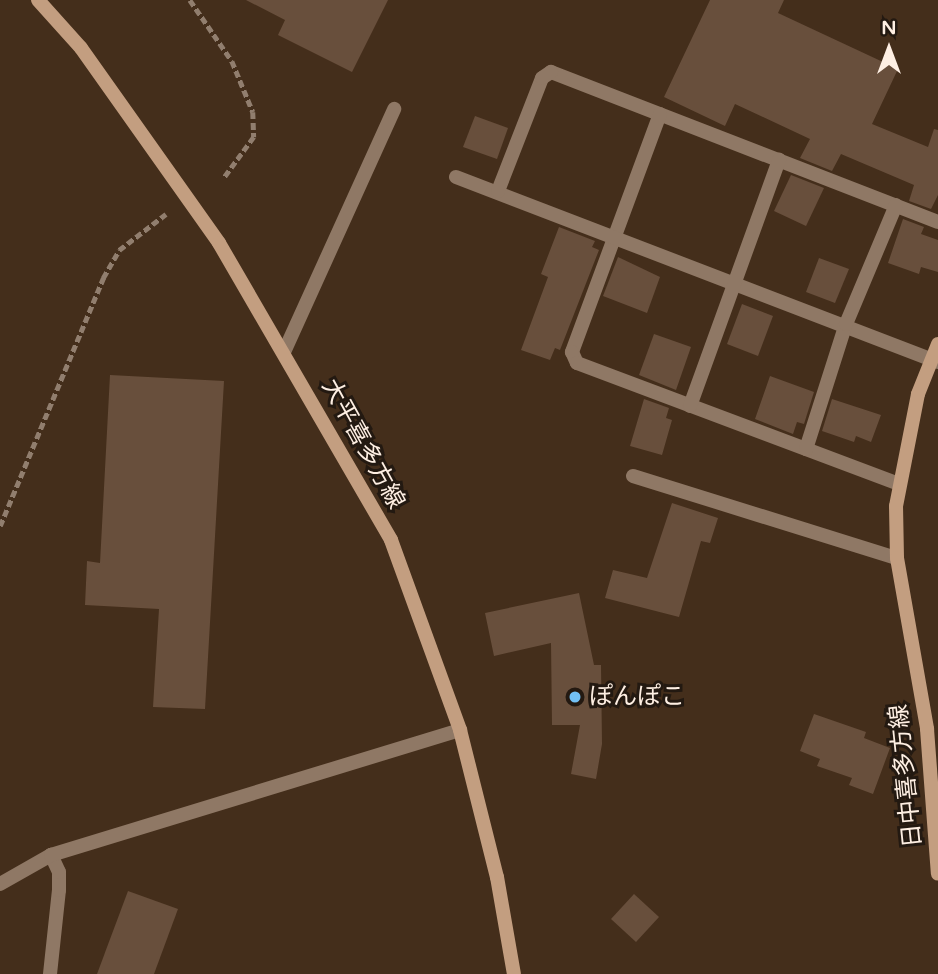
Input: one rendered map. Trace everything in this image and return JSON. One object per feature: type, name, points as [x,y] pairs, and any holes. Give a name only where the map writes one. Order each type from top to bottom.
[{"type":"main road","name":"大平喜多方線","points":[[38,0],[81,48],[219,243],[391,540],[460,730],[497,877],[514,974]]},
{"type":"main road","name":"日中喜多方線","points":[[938,344],[935,361],[918,394],[899,484],[897,558],[937,810],[938,874]]},
{"type":"street","points":[[498,191],[542,78],[551,72],[938,222]]},
{"type":"street","points":[[284,352],[394,109]]},
{"type":"street","points":[[660,114],[572,352],[577,363],[899,484]]},
{"type":"street","points":[[690,405],[732,281],[779,160]]},
{"type":"street","points":[[456,177],[846,324],[935,361]]},
{"type":"street","points":[[806,449],[846,324],[896,205]]},
{"type":"street","points":[[633,476],[897,558]]},
{"type":"street","points":[[0,884],[51,855],[460,730]]},
{"type":"street","points":[[50,974],[59,890],[59,872],[51,855]]},
{"type":"path","points":[[190,0],[232,61],[253,112],[254,137],[223,178]]},
{"type":"path","points":[[0,526],[103,278],[119,250],[166,214]]},
{"type":"building","points":[[246,0],[388,0],[352,72],[278,35],[285,20]]},
{"type":"building","points":[[710,0],[784,0],[778,13],[898,69],[872,124],[928,147],[934,129],[938,130],[938,195],[931,209],[909,201],[914,185],[841,154],[832,171],[800,158],[810,139],[735,104],[725,126],[664,97]]},
{"type":"building","points":[[475,116],[508,128],[497,159],[463,147]]},
{"type":"building","points":[[791,175],[824,188],[806,226],[774,211]]},
{"type":"building","points":[[903,219],[924,227],[921,234],[938,240],[938,272],[921,267],[919,274],[888,263]]},
{"type":"building","points":[[559,227],[595,241],[592,247],[599,250],[560,350],[555,348],[550,360],[521,350],[548,277],[541,274]]},
{"type":"building","points":[[618,257],[660,277],[647,313],[603,296]]},
{"type":"building","points":[[819,258],[849,269],[835,303],[806,292]]},
{"type":"building","points":[[742,304],[773,316],[758,356],[727,344]]},
{"type":"building","points":[[654,334],[691,347],[676,390],[639,375]]},
{"type":"building","points":[[110,375],[224,381],[205,709],[153,707],[159,609],[85,605],[87,561],[100,563]]},
{"type":"building","points":[[770,376],[814,392],[804,424],[797,422],[793,434],[755,419]]},
{"type":"building","points":[[644,399],[669,408],[666,418],[672,420],[662,455],[630,446]]},
{"type":"building","points":[[832,399],[881,415],[871,442],[856,436],[854,442],[822,431]]},
{"type":"building","points":[[672,503],[718,518],[710,543],[701,541],[679,617],[605,598],[613,570],[647,578]]},
{"type":"building","points":[[579,593],[594,665],[601,665],[602,744],[596,779],[571,774],[580,725],[552,725],[551,643],[494,656],[485,613]]},
{"type":"building","points":[[814,714],[866,732],[864,738],[890,748],[873,794],[849,785],[852,778],[817,766],[820,759],[800,751]]},
{"type":"building","points":[[128,891],[178,909],[154,974],[97,974]]},
{"type":"building","points":[[634,894],[659,917],[636,942],[611,919]]},
{"type":"place","name":"ぽんぽこ","points":[[575,697]]}]
